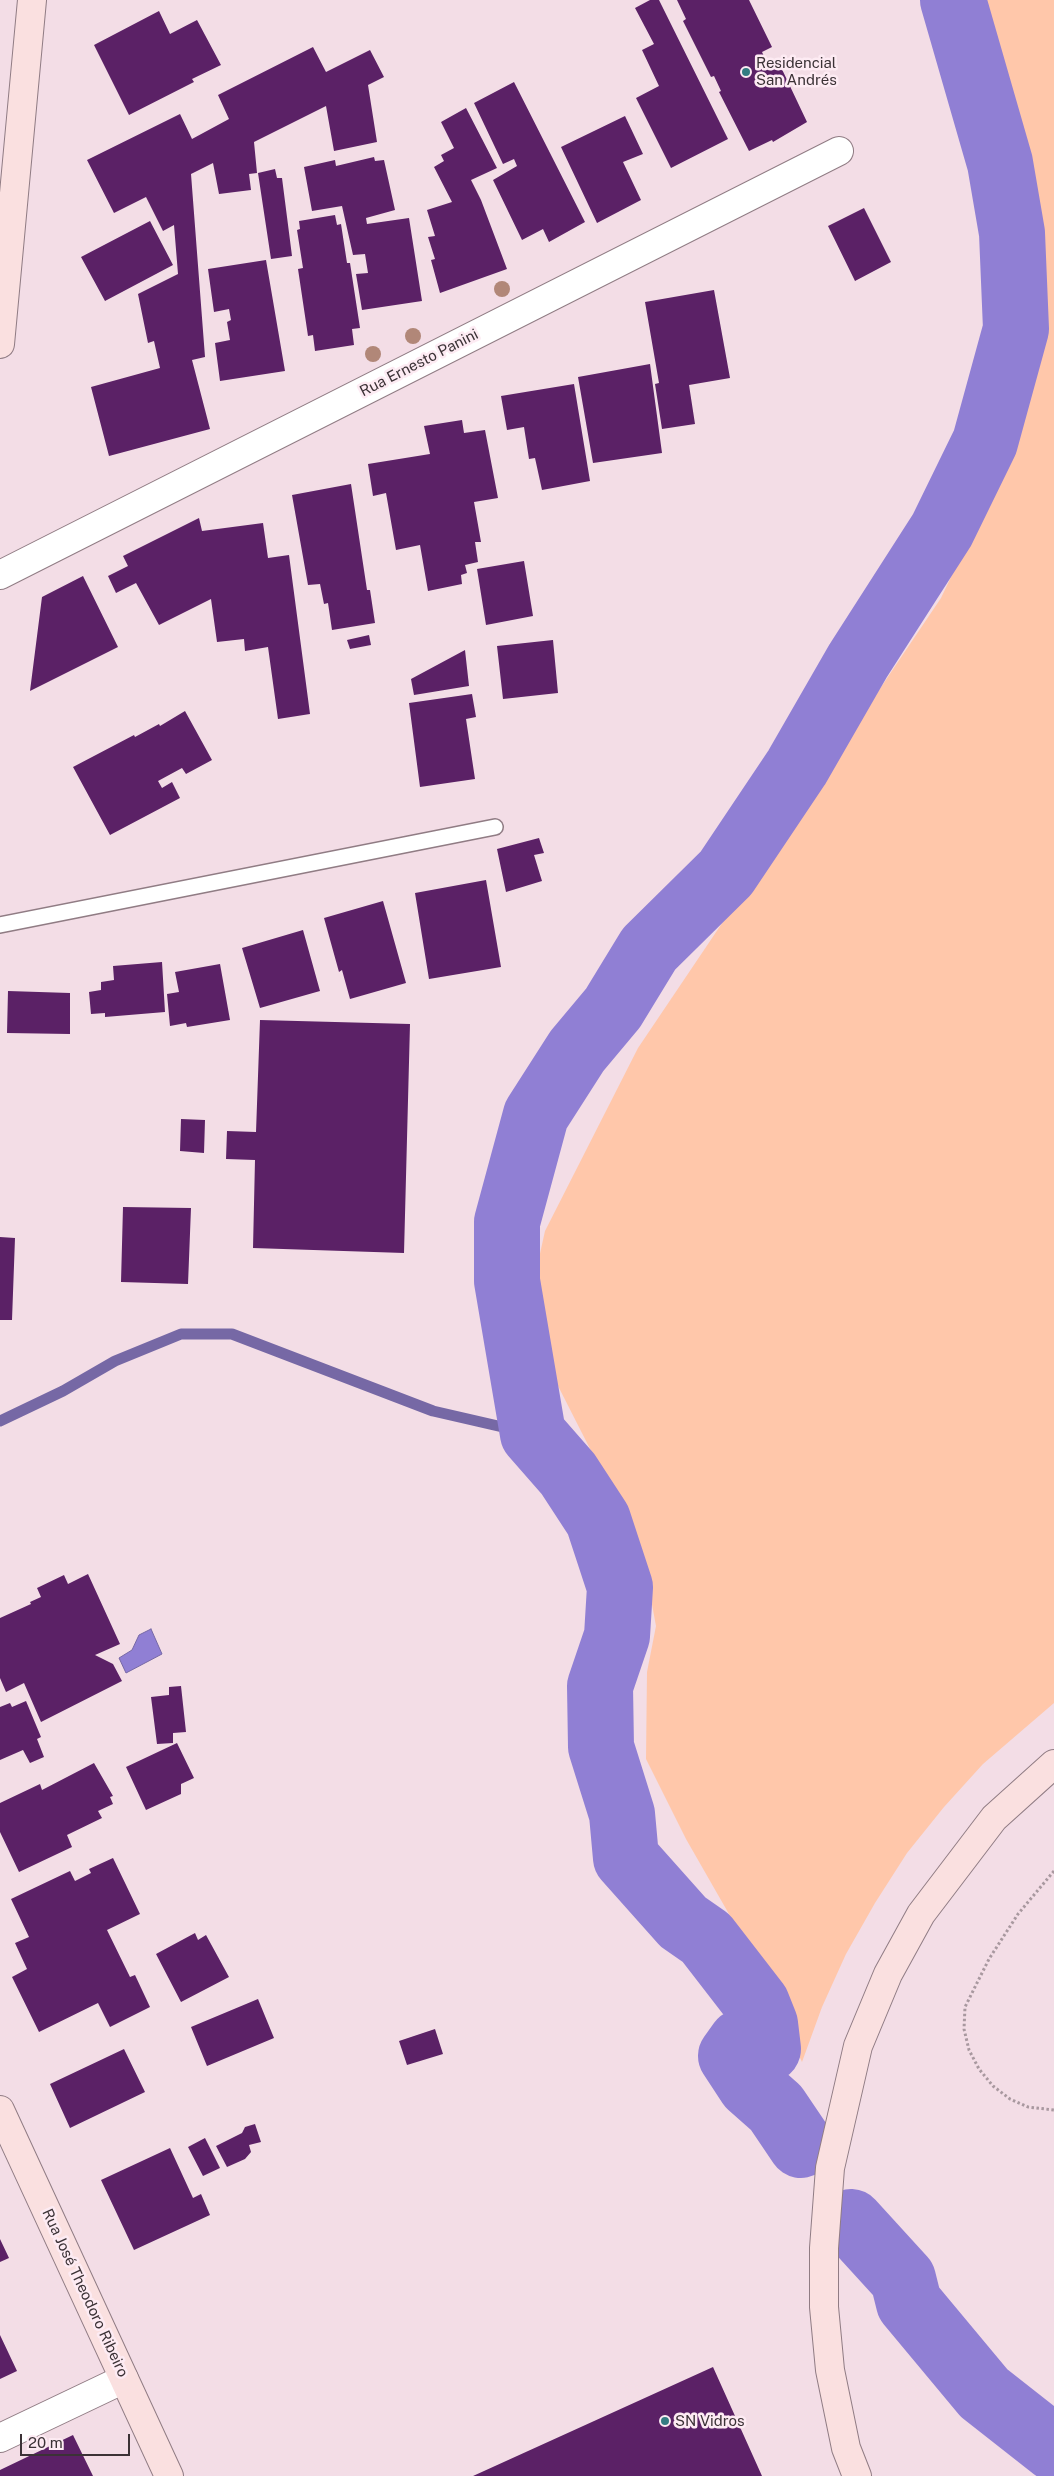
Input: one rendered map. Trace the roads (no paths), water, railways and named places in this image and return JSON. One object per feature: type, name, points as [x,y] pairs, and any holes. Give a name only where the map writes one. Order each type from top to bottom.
[{"type":"main road","points":[[0,344],[2,289],[32,0]]},
{"type":"main road","points":[[857,2476],[846,2448],[830,2370],[824,2307],[824,2248],[830,2168],[858,2046],[888,1974],[920,1914],[994,1818],[1054,1764]]},
{"type":"main road","name":"Rua José Theodoro Ribeiro","points":[[0,2110],[169,2476]]},
{"type":"street","name":"Rua Ernesto Panini","points":[[0,575],[839,151]]},
{"type":"street","points":[[0,2438],[124,2379]]},
{"type":"lane","points":[[0,925],[495,827]]},
{"type":"waterway","points":[[801,2145],[776,2108],[750,2085],[731,2056],[741,2042],[768,2049],[765,2024],[757,2004],[706,1938],[683,1922],[626,1858],[622,1814],[601,1747],[600,1686],[617,1636],[620,1587],[598,1520],[568,1474],[533,1434],[507,1281],[507,1222],[536,1115],[577,1051],[613,1008],[649,949],[726,873],[797,767],[858,661],[942,530],[985,442],[1016,329],[1012,233],[1000,163],[953,0]]},
{"type":"waterway","points":[[0,1421],[63,1391],[115,1361],[181,1334],[232,1334],[433,1411],[533,1434]]},
{"type":"waterway","points":[[851,2222],[903,2279],[909,2303],[984,2393],[1054,2448]]},
{"type":"place","name":"Residencial San Andrés","points":[[746,72]]},
{"type":"place","name":"SN Vidros","points":[[665,2421]]}]
